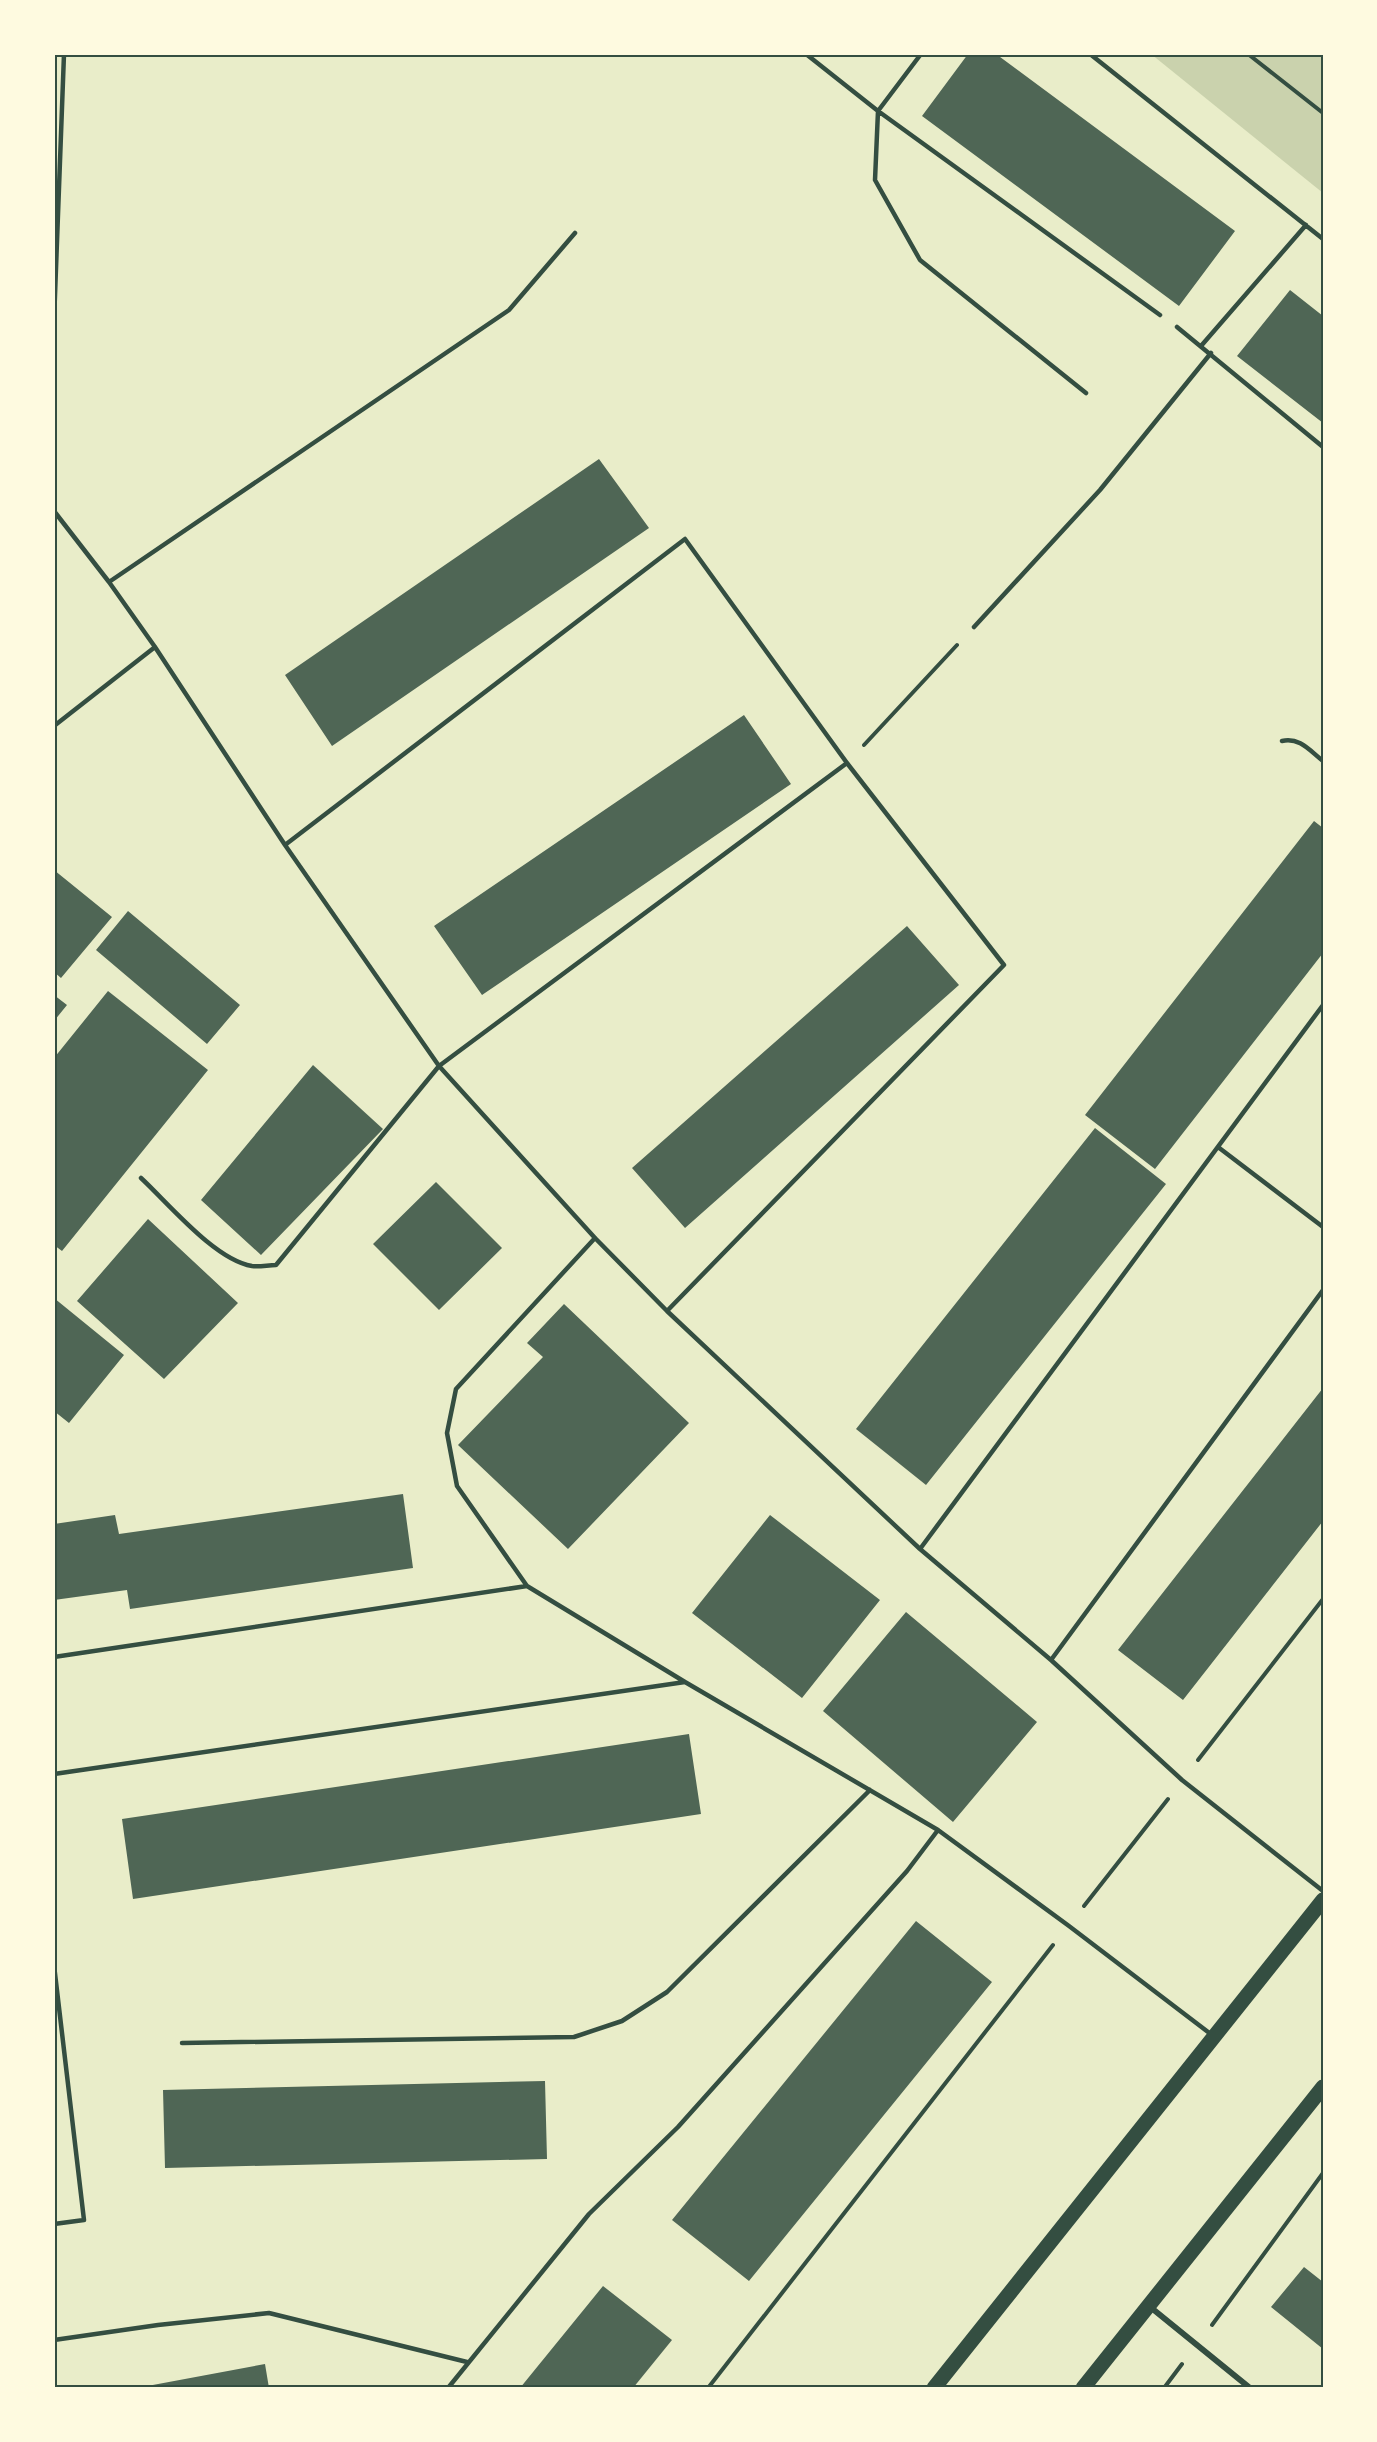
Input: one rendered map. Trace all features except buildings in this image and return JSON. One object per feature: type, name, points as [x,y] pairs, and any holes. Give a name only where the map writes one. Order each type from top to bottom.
[{"type":"main road","points":[[934,2388],[1323,1900]]},
{"type":"main road","points":[[1083,2388],[1323,2087]]},
{"type":"street","points":[[1149,2306],[1250,2388]]},
{"type":"lane","points":[[54,322],[64,54]]},
{"type":"lane","points":[[806,54],[878,111],[1160,315]]},
{"type":"lane","points":[[921,54],[878,111],[875,180],[920,260],[1086,393]]},
{"type":"lane","points":[[1089,54],[1323,239]]},
{"type":"lane","points":[[1201,346],[1306,225]]},
{"type":"lane","points":[[109,582],[509,310],[575,233]]},
{"type":"lane","points":[[1177,327],[1323,447]]},
{"type":"lane","points":[[974,627],[1100,490],[1210,353]]},
{"type":"lane","points":[[54,511],[109,582],[155,647],[285,845],[439,1066],[595,1238],[667,1311],[920,1549],[1051,1660],[1182,1780],[1323,1891]]},
{"type":"lane","points":[[285,845],[685,539],[847,763],[1004,965],[667,1311]]},
{"type":"lane","points":[[54,726],[155,647]]},
{"type":"lane","points":[[1282,741],[1297,740],[1323,761]]},
{"type":"lane","points":[[141,1178],[214,1248],[231,1258],[253,1266],[276,1265],[439,1066],[847,763]]},
{"type":"lane","points":[[920,1549],[1323,1005]]},
{"type":"lane","points":[[1218,1147],[1323,1227]]},
{"type":"lane","points":[[595,1238],[456,1389],[447,1433],[457,1486],[527,1586],[685,1682],[938,1830],[1069,1926],[1214,2037]]},
{"type":"lane","points":[[1051,1660],[1323,1290]]},
{"type":"lane","points":[[54,1657],[527,1586]]},
{"type":"lane","points":[[54,1774],[685,1682]]},
{"type":"lane","points":[[182,2043],[574,2037],[622,2021],[667,1992],[870,1790]]},
{"type":"lane","points":[[448,2388],[589,2214],[678,2127],[908,1871],[938,1830]]},
{"type":"lane","points":[[54,1965],[84,2220],[54,2224]]},
{"type":"lane","points":[[54,2340],[158,2325],[269,2313],[467,2362]]},
{"type":"path","points":[[1248,54],[1323,113]]},
{"type":"path","points":[[847,763],[974,627]]},
{"type":"path","points":[[708,2388],[1323,1599]]},
{"type":"path","points":[[1164,2388],[1323,2173]]},
{"type":"green space","points":[[1151,54],[1323,54],[1323,193]]}]
